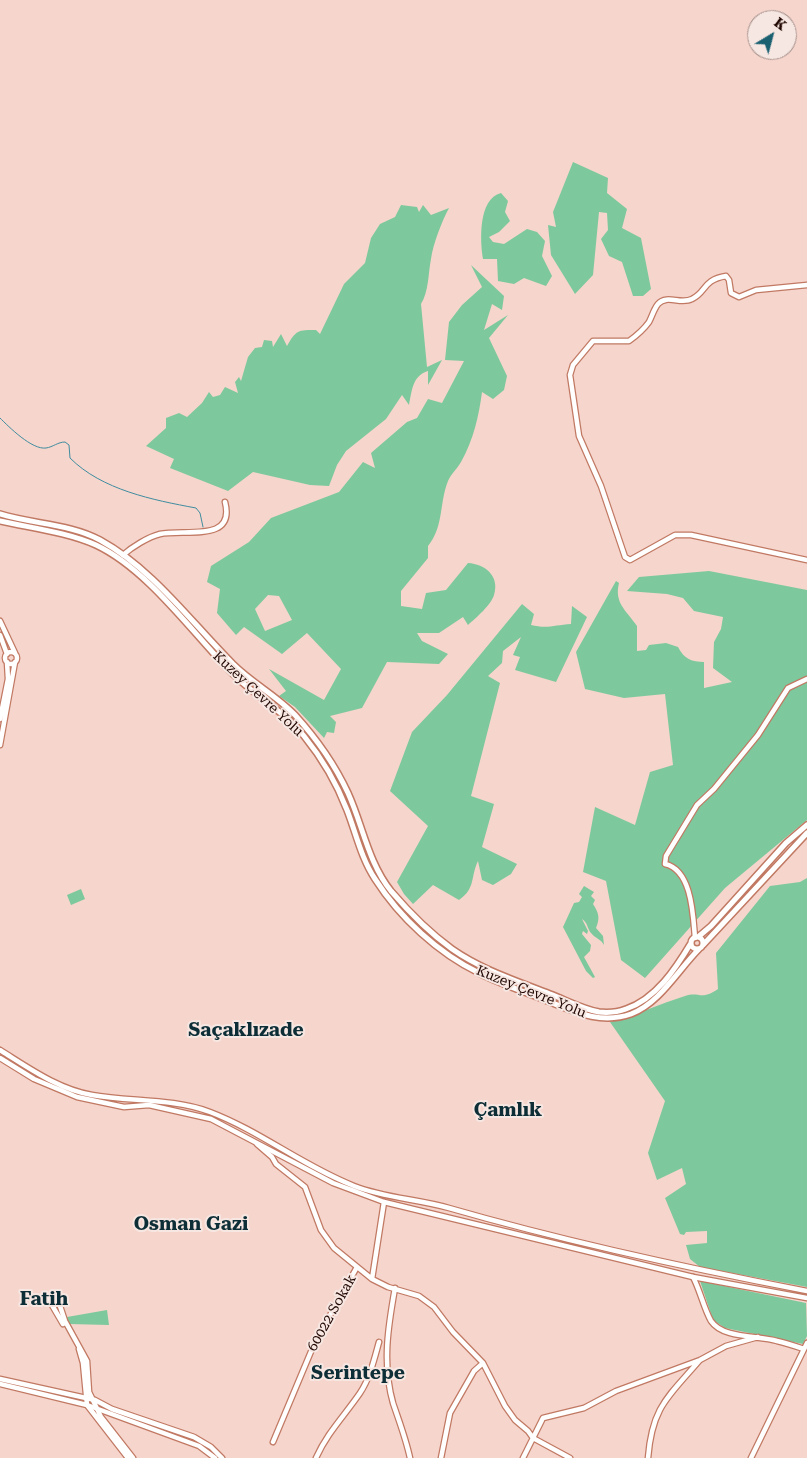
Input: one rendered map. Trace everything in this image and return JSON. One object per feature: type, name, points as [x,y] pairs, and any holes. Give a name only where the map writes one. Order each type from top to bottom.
[{"type":"main road","name":"Kuzey Çevre Yolu","points":[[0,514],[28,522],[66,528],[98,538],[123,555],[202,629],[234,665],[292,713],[311,734],[347,792],[376,869],[407,908],[452,949],[487,970],[588,1010],[610,1012],[636,1004],[655,991],[680,961],[696,937]]},
{"type":"main road","name":"Kuzey Çevre Yolu","points":[[0,521],[96,545],[138,574],[231,672],[289,719],[305,737],[341,795],[366,864],[377,882],[418,930],[460,962],[481,974],[575,1012],[608,1019],[631,1014],[644,1007],[807,833]]},
{"type":"main road","points":[[691,943],[693,948],[701,947],[702,940],[696,937],[711,926],[786,843],[807,825]]},
{"type":"street","points":[[807,285],[756,290],[739,297],[731,293],[729,280],[726,276],[709,281],[699,294],[692,299],[684,302],[666,300],[659,303],[649,322],[629,341],[593,341],[573,365],[570,375],[579,436],[601,486],[625,557],[630,560],[675,535],[691,535],[807,560]]},
{"type":"street","points":[[123,555],[134,545],[160,534],[208,532],[215,529],[223,521],[226,513],[226,502]]},
{"type":"street","points":[[0,621],[17,656],[0,745]]},
{"type":"street","points":[[0,635],[7,654],[5,658],[8,678],[0,718]]},
{"type":"street","points":[[7,654],[15,653]]},
{"type":"street","points":[[7,662],[12,664],[15,662]]},
{"type":"street","points":[[696,937],[688,893],[682,876],[672,866],[665,864],[666,856],[697,805],[714,789],[758,734],[788,688],[807,679]]},
{"type":"street","points":[[0,1050],[63,1087],[91,1095],[163,1102],[197,1108],[234,1123],[275,1144],[302,1162],[354,1186],[386,1196],[442,1207],[606,1249],[690,1268],[807,1291]]},
{"type":"street","points":[[0,1058],[34,1079],[77,1097],[114,1106],[149,1105],[176,1109],[211,1119],[333,1183],[384,1202],[693,1277],[807,1298]]},
{"type":"street","points":[[255,1142],[272,1157],[276,1164],[305,1187],[321,1230],[334,1248],[372,1278],[419,1296],[434,1307],[453,1332],[483,1362],[505,1406],[533,1438],[570,1458]]},
{"type":"street","points":[[372,1278],[384,1202]]},
{"type":"street","points":[[440,1215],[442,1207]]},
{"type":"street","points":[[448,1217],[450,1209]]},
{"type":"street","name":"60022 Sokak","points":[[273,1442],[317,1336],[357,1267]]},
{"type":"street","points":[[693,1277],[711,1320],[717,1327],[732,1333],[758,1337],[804,1349]]},
{"type":"street","points":[[395,1288],[387,1333],[386,1355],[393,1402],[410,1458]]},
{"type":"street","points":[[56,1294],[64,1322],[87,1361],[89,1392],[107,1425],[133,1458]]},
{"type":"street","points":[[48,1300],[79,1350],[84,1371],[87,1405],[128,1458]]},
{"type":"street","points":[[523,1458],[543,1418],[584,1408],[616,1391],[700,1360],[726,1346],[758,1337]]},
{"type":"street","points":[[316,1458],[325,1439],[360,1393],[371,1371],[379,1342]]},
{"type":"street","points":[[751,1458],[807,1342]]},
{"type":"street","points":[[648,1458],[650,1434],[658,1410],[672,1391],[700,1360]]},
{"type":"street","points":[[441,1458],[450,1413],[474,1371],[483,1362]]},
{"type":"street","points":[[0,1379],[94,1400],[112,1409],[194,1438],[211,1447],[222,1458]]},
{"type":"street","points":[[0,1384],[87,1405],[199,1446],[214,1458]]},
{"type":"green space","points":[[573,162],[608,178],[607,193],[627,209],[622,228],[641,238],[651,289],[643,296],[633,296],[622,262],[609,256],[601,239],[608,230],[607,213],[599,212],[593,275],[575,294],[551,255],[548,225],[556,227],[553,212]]},
{"type":"green space","points":[[501,193],[508,201],[505,212],[510,221],[499,232],[489,237],[493,242],[504,244],[527,229],[537,232],[545,241],[542,256],[552,276],[546,286],[524,278],[514,284],[498,281],[497,259],[483,259],[481,232],[484,212],[493,197]]},
{"type":"green space","points":[[401,205],[417,207],[419,212],[423,205],[431,215],[449,208],[434,247],[427,288],[421,304],[427,367],[442,360],[428,385],[428,371],[416,380],[409,405],[402,395],[386,419],[346,451],[337,465],[329,486],[310,485],[253,472],[228,491],[170,468],[174,459],[146,446],[166,428],[166,418],[179,413],[187,417],[202,403],[209,392],[213,397],[220,395],[225,387],[238,393],[235,382],[239,377],[241,381],[248,357],[255,348],[262,347],[264,340],[272,341],[273,347],[281,334],[287,346],[298,332],[316,330],[320,334],[344,284],[365,263],[371,238],[380,224],[395,217]]},
{"type":"green space","points":[[471,265],[504,296],[502,310],[492,304],[484,330],[508,315],[489,338],[507,376],[504,390],[493,399],[482,392],[469,446],[448,481],[445,490],[437,531],[428,546],[428,558],[401,591],[401,606],[422,609],[426,593],[446,590],[468,563],[480,566],[490,572],[495,582],[494,595],[487,607],[468,625],[463,617],[439,633],[417,633],[422,641],[448,654],[439,664],[387,662],[362,708],[330,716],[336,722],[334,733],[327,732],[324,738],[295,707],[279,696],[286,691],[269,669],[324,700],[341,669],[307,633],[282,654],[244,627],[236,635],[217,613],[220,589],[207,582],[211,566],[249,542],[271,518],[339,492],[363,462],[375,468],[371,453],[407,422],[417,418],[428,399],[442,403],[464,361],[445,360],[449,322],[462,305],[482,287]],"holes":[[[268,595],[279,596],[292,620],[265,631],[255,609]]]},
{"type":"green space","points":[[709,571],[807,590],[807,820],[725,888],[645,978],[621,960],[606,881],[583,872],[595,807],[635,825],[650,772],[673,765],[665,694],[624,698],[585,689],[576,652],[616,581],[619,583],[618,596],[620,601],[637,626],[637,651],[646,650],[649,645],[666,643],[678,647],[689,659],[704,662],[704,688],[732,682],[713,668],[714,642],[721,629],[723,617],[694,611],[683,598],[667,594],[627,591],[639,577]]},
{"type":"green space","points":[[522,604],[534,614],[531,625],[546,627],[571,624],[572,606],[587,617],[556,682],[515,670],[520,657],[513,655],[521,637],[503,651],[502,663],[488,676],[500,683],[471,796],[494,804],[482,847],[517,864],[511,874],[493,885],[482,880],[478,861],[470,887],[459,900],[433,885],[413,904],[397,882],[428,826],[390,791],[412,732],[447,695]]},
{"type":"green space","points":[[807,878],[807,1287],[700,1267],[690,1259],[686,1245],[707,1243],[707,1231],[680,1234],[665,1198],[686,1184],[682,1168],[657,1180],[648,1153],[665,1101],[610,1022],[685,996],[694,994],[704,995],[718,989],[716,953],[770,886],[800,882]]},
{"type":"green space","points":[[584,886],[594,892],[591,896],[595,900],[593,904],[598,916],[596,928],[603,936],[604,945],[591,933],[582,919],[588,931],[587,934],[583,931],[582,934],[591,945],[590,951],[584,957],[595,977],[593,978],[586,971],[563,927],[574,903],[579,902],[582,897],[579,894]]},
{"type":"green space","points":[[81,889],[85,899],[71,905],[67,895]]},
{"type":"green space","points":[[700,1281],[806,1303],[807,1336],[803,1344],[725,1328],[713,1320]]},
{"type":"green space","points":[[107,1310],[109,1325],[69,1324],[67,1322],[67,1317]]},
{"type":"waterway","points":[[0,418],[21,437],[40,448],[51,447],[65,442],[69,445],[70,458],[83,469],[113,486],[146,497],[196,508],[200,513],[203,527]]},
{"type":"district","name":"Saçaklızade","points":[[246,1030]]},
{"type":"district","name":"Çamlık","points":[[508,1110]]},
{"type":"district","name":"Osman Gazi","points":[[191,1224]]},
{"type":"district","name":"Fatih","points":[[44,1299]]},
{"type":"district","name":"Serintepe","points":[[358,1373]]}]
